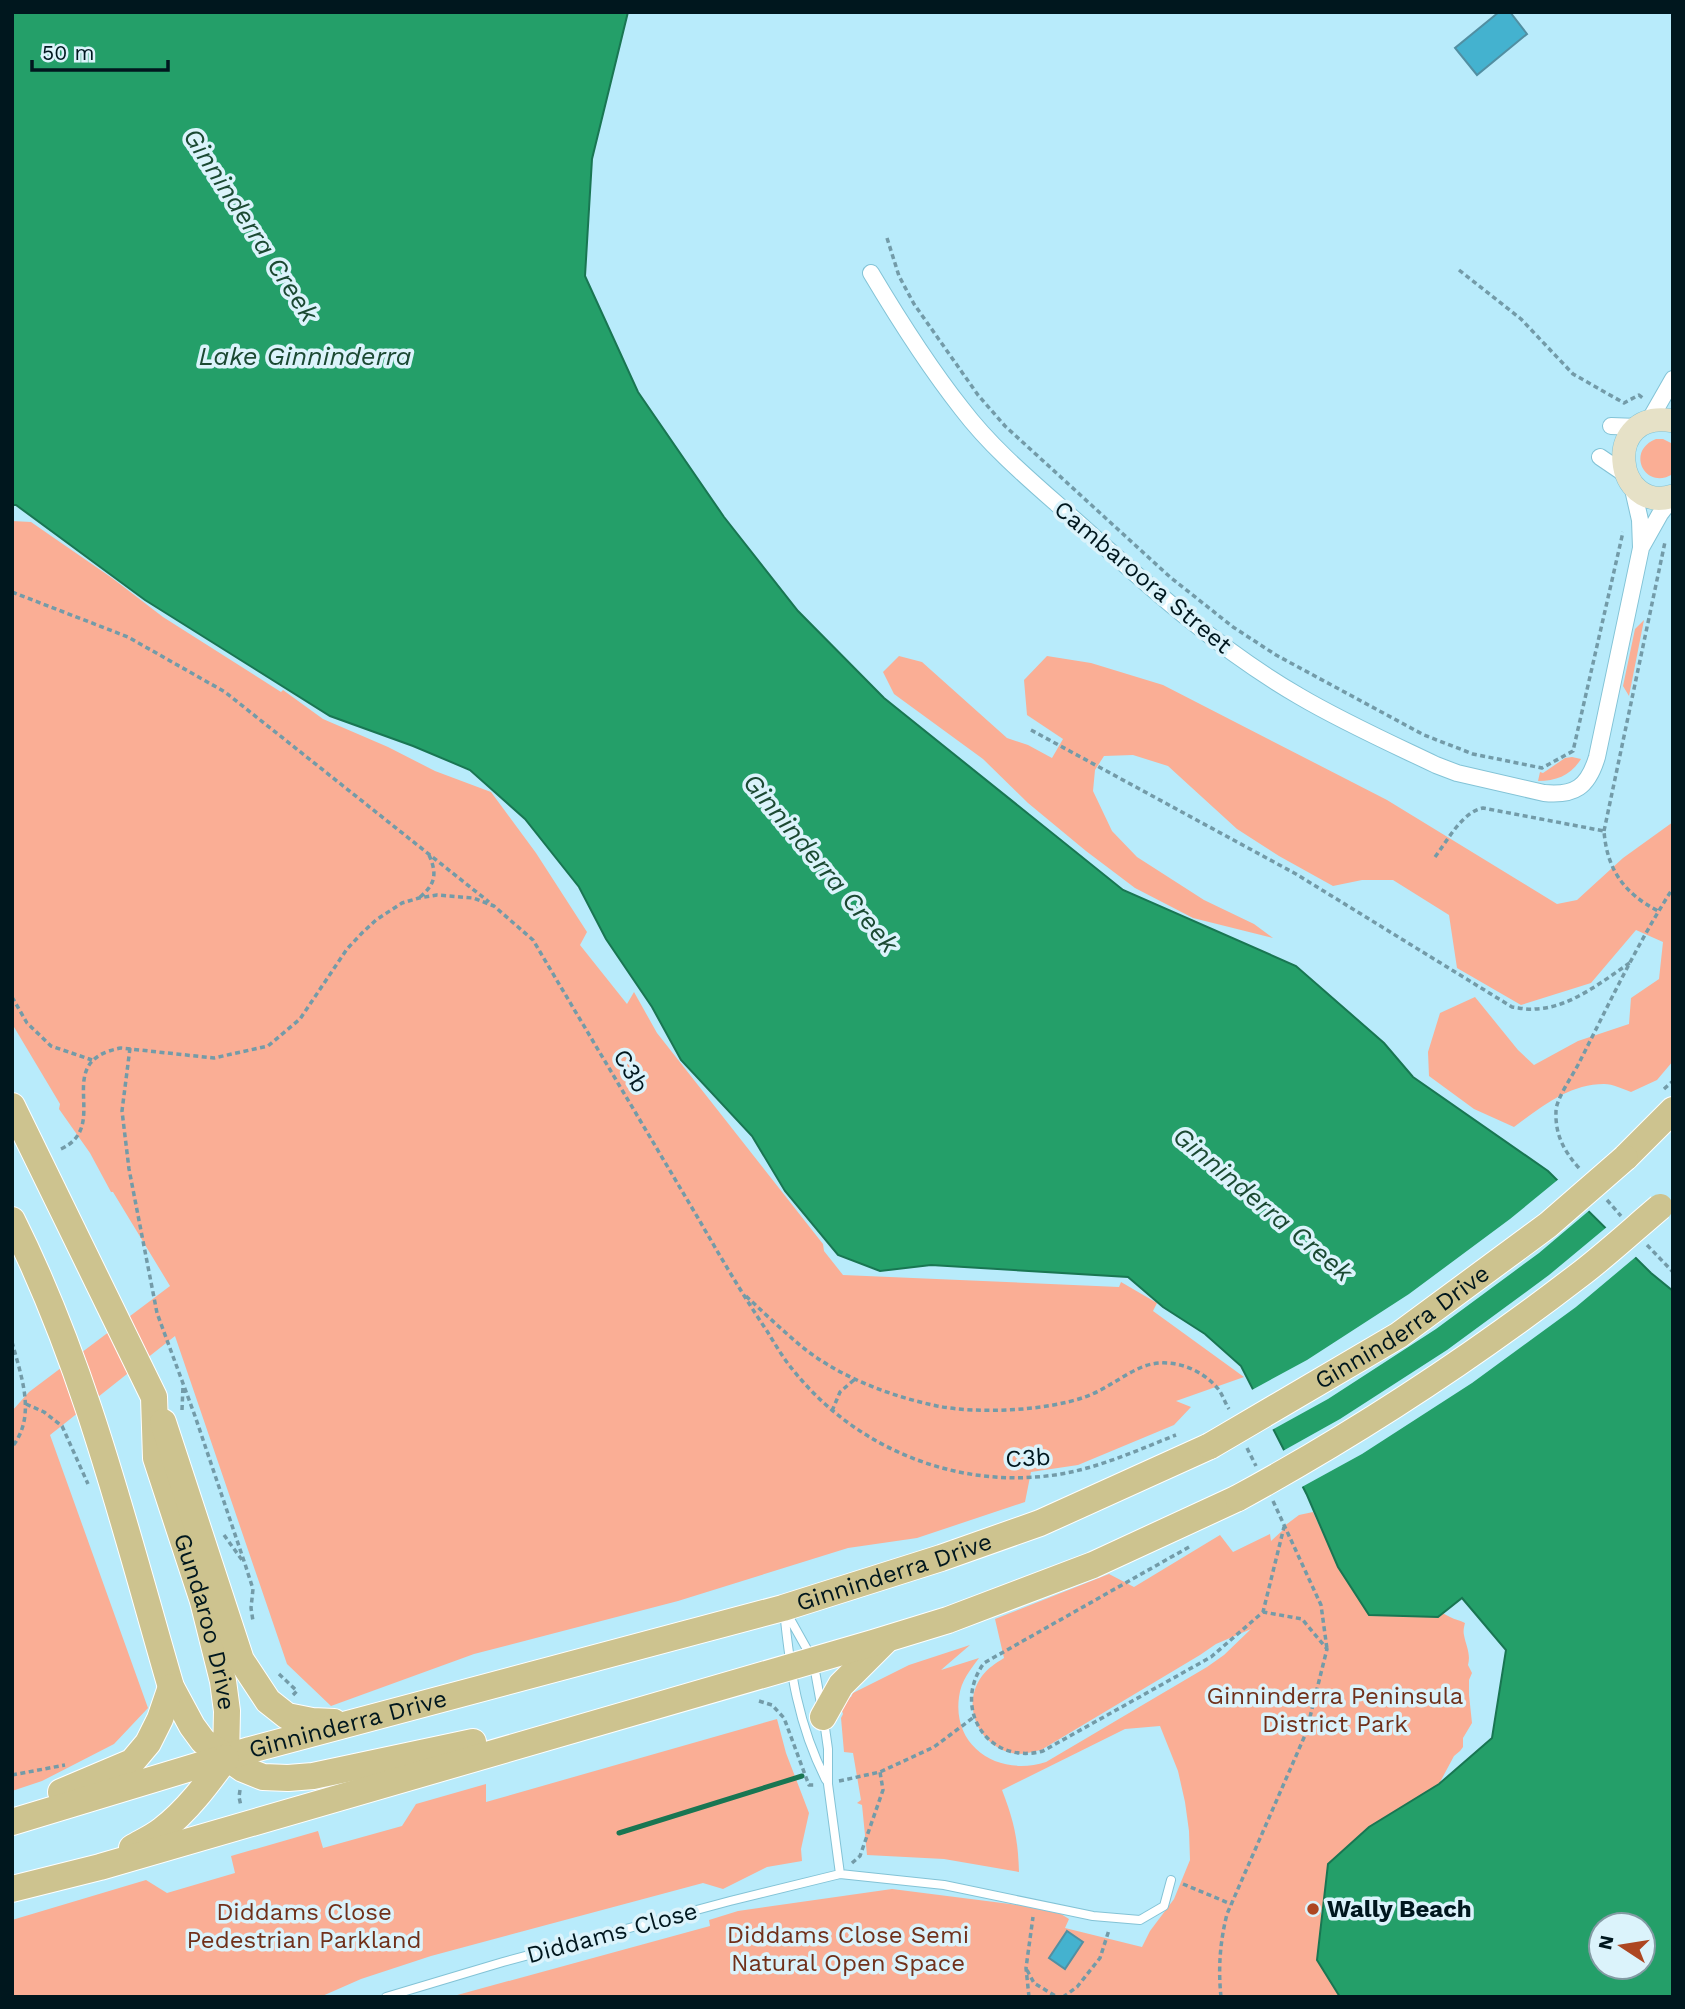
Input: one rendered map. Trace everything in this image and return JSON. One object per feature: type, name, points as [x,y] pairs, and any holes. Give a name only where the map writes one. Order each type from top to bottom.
[{"type":"main road","name":"Gundaroo Drive","points":[[12,1106],[154,1397],[156,1458],[203,1601],[223,1681],[227,1711],[226,1758]]},
{"type":"main road","name":"Ginninderra Drive","points":[[12,1820],[226,1758],[783,1608],[1040,1524],[1210,1446],[1399,1335],[1548,1225],[1625,1158],[1673,1110]]},
{"type":"main road","points":[[12,1889],[100,1867],[888,1639],[948,1620],[1093,1565],[1238,1498],[1320,1452],[1434,1381],[1585,1271],[1666,1200]]},
{"type":"main road","name":"Gundaroo Drive","points":[[12,1220],[64,1339],[95,1429],[171,1686],[203,1741],[226,1758]]},
{"type":"main road","points":[[154,1397],[241,1660],[253,1680],[268,1701],[287,1716],[312,1721],[355,1723]]},
{"type":"main road","points":[[823,1717],[841,1685],[888,1639]]},
{"type":"main road","points":[[12,1820],[51,1797],[132,1762],[148,1744],[171,1686]]},
{"type":"main road","points":[[100,1867],[161,1831],[202,1791],[226,1758],[263,1777],[313,1776],[486,1739],[622,1715]]},
{"type":"street","name":"Cambaroora Street","points":[[871,273],[906,331],[962,410],[986,438],[1162,598],[1224,647],[1300,697],[1457,773],[1558,794],[1569,793],[1580,787],[1588,778],[1597,757],[1641,548],[1640,520],[1629,479]]},
{"type":"street","points":[[1629,479],[1622,461],[1623,448],[1629,436],[1655,418],[1673,379]]},
{"type":"street","points":[[1611,426],[1655,418]]},
{"type":"street","points":[[1600,457],[1643,493],[1655,498],[1673,496]]},
{"type":"street","name":"Cambaroora Street","points":[[1641,548],[1673,496]]},
{"type":"lane","points":[[783,1608],[823,1717],[828,1749],[828,1784],[840,1874]]},
{"type":"lane","points":[[783,1608],[801,1663],[795,1694],[812,1753],[828,1784]]},
{"type":"lane","name":"Diddams Close","points":[[386,1997],[503,1962],[840,1874],[944,1885],[1093,1916],[1140,1920],[1164,1906],[1171,1880]]},
{"type":"path","points":[[887,238],[899,276],[914,304],[978,395],[1005,426],[1078,494],[1170,577],[1233,627],[1331,686],[1448,746],[1542,768],[1573,751],[1625,521]]},
{"type":"path","points":[[1459,270],[1521,319],[1573,374],[1624,403],[1639,395],[1647,401],[1655,418]]},
{"type":"path","points":[[1658,911],[1642,902],[1619,879],[1605,848],[1604,831],[1666,535]]},
{"type":"path","points":[[12,592],[128,637],[225,692],[494,906]]},
{"type":"path","points":[[1031,730],[1296,874],[1512,1007],[1536,1009],[1566,1002],[1631,962]]},
{"type":"path","points":[[1435,857],[1466,817],[1483,808],[1604,831]]},
{"type":"path","points":[[419,898],[430,889],[434,876],[428,853]]},
{"type":"path","points":[[1585,1175],[1567,1155],[1558,1136],[1556,1108],[1658,911],[1673,888]]},
{"type":"path","name":"C3b","points":[[92,1060],[108,1051],[130,1048],[214,1058],[268,1046],[300,1019],[347,949],[376,920],[402,903],[419,898],[437,895],[473,898],[494,906],[533,940],[741,1292],[792,1370],[821,1402],[855,1429],[892,1451],[933,1466],[975,1476],[1018,1478],[1062,1474],[1104,1463],[1176,1435]]},
{"type":"path","points":[[12,997],[27,1023],[51,1046],[92,1060],[84,1078],[84,1121],[71,1144],[61,1149]]},
{"type":"path","points":[[130,1048],[122,1111],[129,1169],[157,1313],[253,1589],[251,1608],[254,1625]]},
{"type":"path","points":[[1604,1196],[1622,1217]]},
{"type":"path","points":[[1640,1237],[1673,1272]]},
{"type":"path","points":[[741,1292],[803,1348],[855,1379],[890,1394],[938,1406],[988,1410],[1037,1408],[1086,1397],[1143,1367],[1174,1364],[1195,1370],[1212,1382],[1232,1416]]},
{"type":"path","points":[[12,1342],[26,1405],[24,1427],[12,1447]]},
{"type":"path","points":[[832,1411],[840,1392],[855,1379]]},
{"type":"path","points":[[26,1405],[44,1412],[62,1426],[90,1488]]},
{"type":"path","points":[[1244,1440],[1261,1477]]},
{"type":"path","points":[[1221,1997],[1219,1968],[1227,1914],[1306,1733],[1327,1649],[1321,1605],[1272,1501]]},
{"type":"path","points":[[1199,1541],[984,1663],[972,1689],[971,1698],[974,1717],[983,1733],[1005,1750],[1024,1754],[1043,1751],[1211,1657],[1263,1612],[1284,1525]]},
{"type":"path","points":[[1263,1612],[1302,1619],[1327,1649]]},
{"type":"path","points":[[275,1670],[297,1691]]},
{"type":"path","points":[[755,1700],[766,1702],[780,1713],[810,1785],[828,1784],[880,1772],[934,1747],[974,1717]]},
{"type":"path","points":[[840,1874],[860,1856],[883,1790],[880,1772]]},
{"type":"path","points":[[1171,1880],[1231,1904]]},
{"type":"path","points":[[1030,1997],[1026,1968],[1036,1904]]},
{"type":"path","points":[[1063,1997],[1077,1987],[1100,1958],[1112,1918]]},
{"type":"path","points":[[1026,1968],[1034,1983],[1057,1997]]},
{"type":"green space","points":[[1656,439],[1673,444],[1673,474],[1663,478],[1647,474],[1640,460],[1647,445]]},
{"type":"green space","points":[[12,521],[31,522],[163,617],[281,692],[283,690],[323,719],[435,771],[491,792],[536,853],[587,932],[580,945],[627,1004],[634,992],[657,1033],[823,1244],[824,1251],[843,1275],[1119,1287],[1121,1282],[1157,1303],[1153,1311],[1244,1377],[1176,1401],[1191,1407],[1174,1425],[1078,1465],[1031,1472],[1025,1502],[917,1538],[848,1548],[678,1601],[474,1654],[331,1706],[287,1664],[175,1336],[50,1435],[148,1708],[114,1744],[42,1781],[12,1791],[12,1411],[29,1392],[170,1286],[111,1192],[90,1153],[59,1109],[60,1104],[14,1027],[12,1029]]},
{"type":"green space","points":[[1644,620],[1629,696],[1623,686],[1635,629]]},
{"type":"green space","points":[[899,656],[922,662],[1007,738],[1028,745],[1052,758],[1063,739],[1027,715],[1024,680],[1047,656],[1091,663],[1163,685],[1387,800],[1557,904],[1577,900],[1623,858],[1673,822],[1673,1061],[1657,1080],[1631,1092],[1607,1084],[1579,1088],[1556,1098],[1514,1127],[1474,1109],[1429,1076],[1428,1052],[1440,1013],[1475,997],[1518,1050],[1534,1065],[1578,1041],[1629,1024],[1631,998],[1659,979],[1663,942],[1636,930],[1591,983],[1521,1005],[1457,968],[1449,915],[1393,880],[1362,880],[1333,886],[1237,829],[1168,766],[1133,755],[1104,756],[1095,770],[1093,791],[1112,831],[1137,857],[1204,900],[1254,924],[1273,938],[1193,918],[1135,888],[1028,803],[983,759],[894,694],[883,672]]},
{"type":"green space","points":[[1565,758],[1581,759],[1568,773],[1551,780],[1538,781],[1540,772],[1543,773]]},
{"type":"green space","points":[[1313,1512],[1335,1560],[1465,1623],[1468,1665],[1472,1673],[1469,1695],[1472,1723],[1463,1738],[1463,1747],[1454,1756],[1439,1784],[1326,1897],[1321,1913],[1322,1920],[1353,1997],[450,1997],[710,1926],[709,1920],[738,1911],[892,1889],[1025,1906],[1061,1914],[1069,1919],[1065,1928],[1142,1947],[1150,1931],[1174,1899],[1190,1860],[1185,1802],[1178,1771],[1160,1726],[1125,1729],[1002,1790],[1015,1830],[1019,1872],[944,1859],[867,1855],[862,1805],[857,1803],[861,1800],[853,1753],[844,1752],[841,1718],[843,1714],[839,1701],[909,1665],[970,1645],[941,1670],[979,1658],[969,1671],[959,1697],[959,1715],[963,1731],[971,1744],[996,1761],[1012,1765],[1029,1766],[1046,1762],[1207,1667],[1251,1629],[1216,1644],[1041,1750],[1019,1754],[994,1745],[985,1736],[974,1714],[975,1688],[989,1668],[1004,1658],[995,1619],[1109,1574],[1134,1587],[1220,1535],[1233,1552],[1270,1534],[1271,1541],[1299,1515]]},
{"type":"green space","name":"Diddams Close Pedestrian Parkland","points":[[777,1719],[786,1753],[809,1813],[801,1849],[802,1861],[767,1867],[723,1889],[703,1883],[431,1956],[361,1979],[320,1997],[12,1997],[12,1920],[146,1880],[167,1893],[235,1873],[231,1856],[318,1831],[323,1848],[402,1826],[416,1804],[486,1784],[486,1802]]},
{"type":"water","name":"Lake Ginninderra","points":[[12,12],[628,12],[592,159],[585,276],[638,392],[724,517],[798,611],[884,698],[1123,890],[1296,966],[1384,1043],[1413,1077],[1548,1171],[1651,1273],[1673,1291],[1673,1997],[1340,1997],[1317,1960],[1328,1864],[1369,1827],[1439,1784],[1492,1738],[1506,1650],[1462,1598],[1438,1617],[1369,1615],[1338,1567],[1307,1495],[1241,1366],[1205,1334],[1163,1307],[1128,1277],[931,1265],[880,1271],[838,1255],[785,1191],[752,1136],[681,1060],[652,1007],[606,939],[579,887],[525,819],[470,770],[330,716],[145,600],[16,505],[12,505]]},
{"type":"pier","points":[[1560,1178],[1591,1209],[1539,1253],[1436,1329],[1328,1399],[1270,1431],[1250,1391],[1307,1360],[1409,1294]]},
{"type":"pier","points":[[1608,1226],[1638,1255],[1576,1307],[1472,1383],[1362,1454],[1300,1488],[1281,1452],[1340,1419],[1447,1350],[1549,1275]]},
{"type":"building","points":[[1499,12],[1510,12],[1527,34],[1477,75],[1455,48]]},
{"type":"building","points":[[1067,1931],[1083,1942],[1065,1969],[1049,1958]]},
{"type":"waterway","points":[[619,1833],[802,1776]]},
{"type":"place","name":"Wally Beach","points":[[1313,1909]]},
{"type":"water label","name":"Ginninderra Creek","points":[[251,225]]},
{"type":"water label","name":"Ginninderra Creek","points":[[821,863]]},
{"type":"water label","name":"Ginninderra Creek","points":[[1263,1204]]},
{"type":"park label","name":"Ginninderra Peninsula District Park","points":[[1335,1710]]},
{"type":"park label","name":"Diddams Close Semi Natural Open Space","points":[[848,1949]]}]
